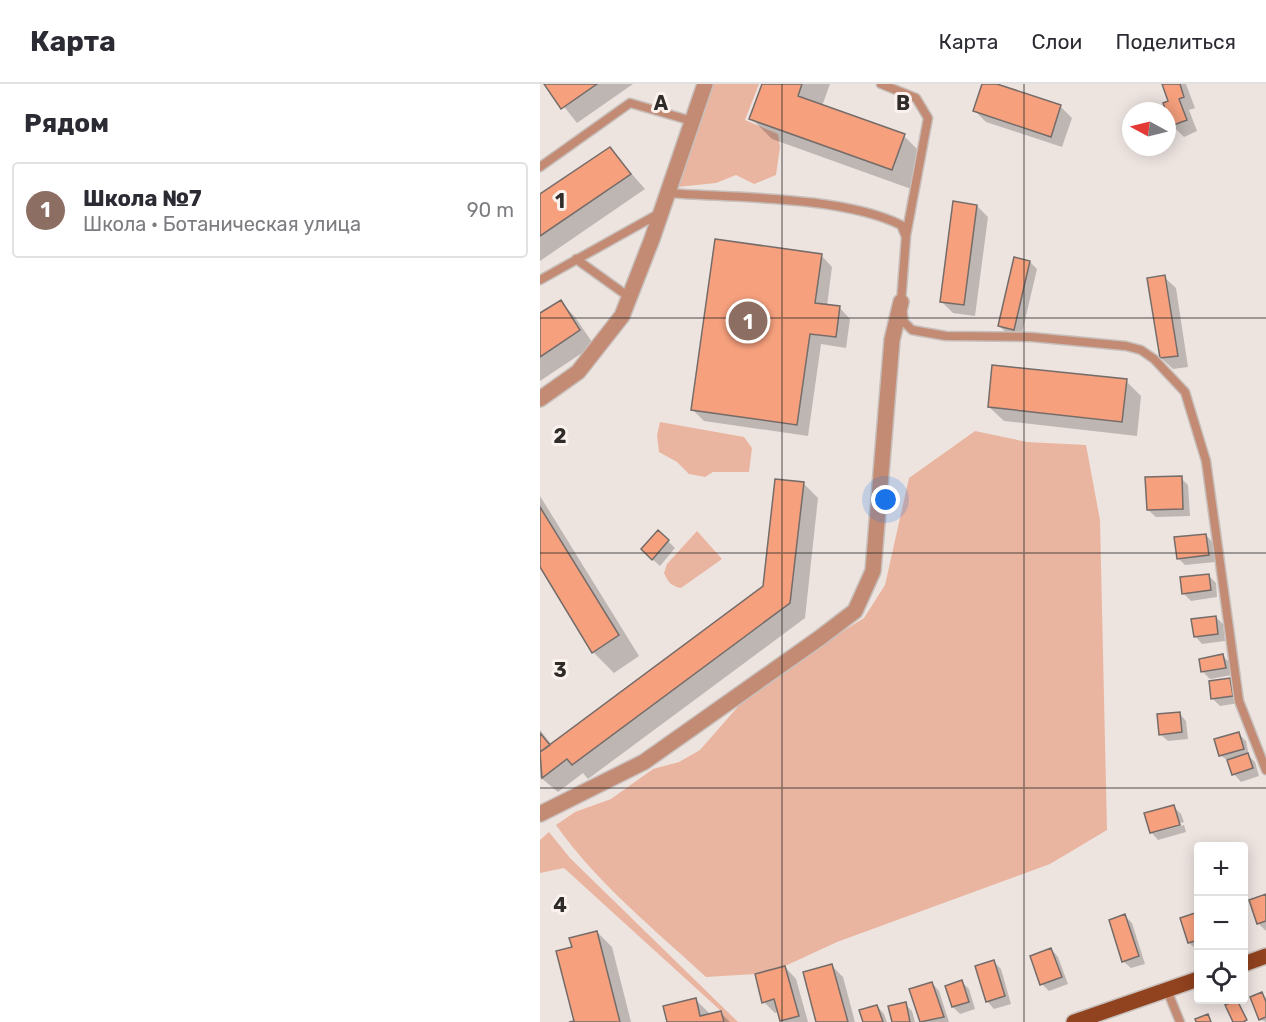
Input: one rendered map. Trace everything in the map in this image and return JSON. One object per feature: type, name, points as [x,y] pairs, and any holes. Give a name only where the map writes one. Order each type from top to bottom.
[{"type":"main road","points":[[1248,963],[1266,956]]},
{"type":"main road","points":[[1074,1022],[1194,980]]},
{"type":"street","points":[[540,399],[578,372],[622,316],[705,84]]},
{"type":"street","points":[[540,814],[644,762],[855,610],[873,571],[892,340],[901,302]]},
{"type":"lane","points":[[881,84],[916,98],[928,118],[906,237],[901,302],[904,322],[912,330],[932,335],[1031,337],[1126,346],[1141,350],[1154,359],[1185,392],[1206,461],[1239,701],[1266,770]]},
{"type":"lane","points":[[540,167],[630,103],[692,121]]},
{"type":"lane","points":[[667,193],[828,204],[889,219],[901,225],[906,237]]},
{"type":"lane","points":[[540,280],[660,213]]},
{"type":"lane","points":[[576,259],[629,297]]},
{"type":"lane","points":[[1167,990],[1180,1022]]},
{"type":"shaded area","points":[[713,84],[759,84],[745,120],[778,134],[780,147],[776,175],[754,184],[736,175],[716,183],[677,187]]},
{"type":"shaded area","points":[[660,422],[744,437],[752,448],[749,472],[713,472],[705,477],[689,474],[677,462],[659,452],[657,435]]},
{"type":"shaded area","points":[[975,431],[1027,442],[1086,445],[1100,520],[1107,830],[1050,864],[837,942],[785,966],[755,974],[706,977],[608,886],[556,825],[575,812],[611,799],[653,769],[679,762],[700,750],[742,702],[805,655],[864,618],[885,585],[909,478]]},
{"type":"shaded area","points":[[697,531],[722,559],[681,588],[672,585],[664,573],[667,564]]},
{"type":"shaded area","points":[[549,832],[570,858],[738,1022],[724,1022],[721,1011],[564,868],[540,873],[540,840]]},
{"type":"building","points":[[544,84],[597,84],[561,109]]},
{"type":"building","points":[[762,84],[802,84],[798,96],[905,134],[892,170],[749,119]]},
{"type":"building","points":[[982,84],[997,84],[1061,105],[1051,137],[973,111]]},
{"type":"building","points":[[1162,84],[1180,84],[1184,97],[1179,99],[1187,120],[1176,124],[1176,102],[1166,102],[1168,101]]},
{"type":"building","points":[[610,147],[631,174],[540,236],[540,194]]},
{"type":"building","points":[[953,201],[977,205],[964,305],[940,302]]},
{"type":"building","points":[[715,239],[822,254],[815,303],[840,306],[836,337],[810,334],[797,425],[691,410]]},
{"type":"building","points":[[1014,257],[1030,261],[1014,330],[998,326]]},
{"type":"building","points":[[1165,275],[1178,356],[1160,358],[1147,278]]},
{"type":"building","points":[[561,300],[580,330],[540,357],[540,313]]},
{"type":"building","points":[[992,365],[1127,379],[1122,422],[988,407]]},
{"type":"building","points":[[1182,476],[1183,509],[1147,510],[1145,477]]},
{"type":"building","points":[[775,479],[804,482],[790,603],[572,765],[567,759],[542,778],[540,752],[763,586]]},
{"type":"building","points":[[540,507],[619,635],[592,653],[540,567]]},
{"type":"building","points":[[658,530],[669,540],[652,560],[641,549]]},
{"type":"building","points":[[1206,534],[1209,555],[1177,559],[1174,537]]},
{"type":"building","points":[[1209,574],[1211,590],[1182,594],[1180,577]]},
{"type":"building","points":[[1216,616],[1218,634],[1194,637],[1191,619]]},
{"type":"building","points":[[1223,654],[1226,668],[1201,672],[1199,659]]},
{"type":"building","points":[[1230,678],[1233,696],[1211,699],[1209,681]]},
{"type":"building","points":[[1180,712],[1182,732],[1159,735],[1157,714]]},
{"type":"building","points":[[1239,732],[1244,749],[1219,756],[1214,739]]},
{"type":"building","points":[[540,733],[550,745],[540,752]]},
{"type":"building","points":[[1248,753],[1253,768],[1232,775],[1227,760]]},
{"type":"building","points":[[1174,805],[1180,825],[1150,833],[1144,813]]},
{"type":"building","points":[[1266,894],[1266,921],[1257,924],[1249,900]]},
{"type":"building","points":[[1194,913],[1194,941],[1188,943],[1180,918]]},
{"type":"building","points":[[1125,914],[1139,956],[1122,962],[1109,920]]},
{"type":"building","points":[[597,931],[620,1022],[569,1022],[574,1021],[556,951],[572,947],[569,938]]},
{"type":"building","points":[[1051,948],[1062,977],[1040,985],[1030,956]]},
{"type":"building","points":[[994,960],[1005,996],[986,1002],[975,966]]},
{"type":"building","points":[[832,964],[848,1022],[816,1022],[803,972]]},
{"type":"building","points":[[785,966],[799,1016],[780,1021],[774,999],[762,1003],[755,974]]},
{"type":"building","points":[[962,980],[969,1002],[952,1007],[945,986]]},
{"type":"building","points":[[932,982],[944,1017],[920,1022],[909,989]]},
{"type":"building","points":[[1262,992],[1266,1002],[1266,1017],[1259,1020],[1250,997]]},
{"type":"building","points":[[696,998],[700,1016],[721,1011],[724,1022],[667,1022],[663,1006]]},
{"type":"building","points":[[906,1002],[910,1022],[892,1022],[888,1006]]},
{"type":"building","points":[[1239,1004],[1247,1020],[1233,1022],[1225,1005]]},
{"type":"building","points":[[877,1005],[883,1022],[863,1022],[859,1010]]},
{"type":"building","points":[[1208,1014],[1211,1022],[1196,1022],[1195,1019]]},
{"type":"place","name":"Школа №7","points":[[748,321]]}]
